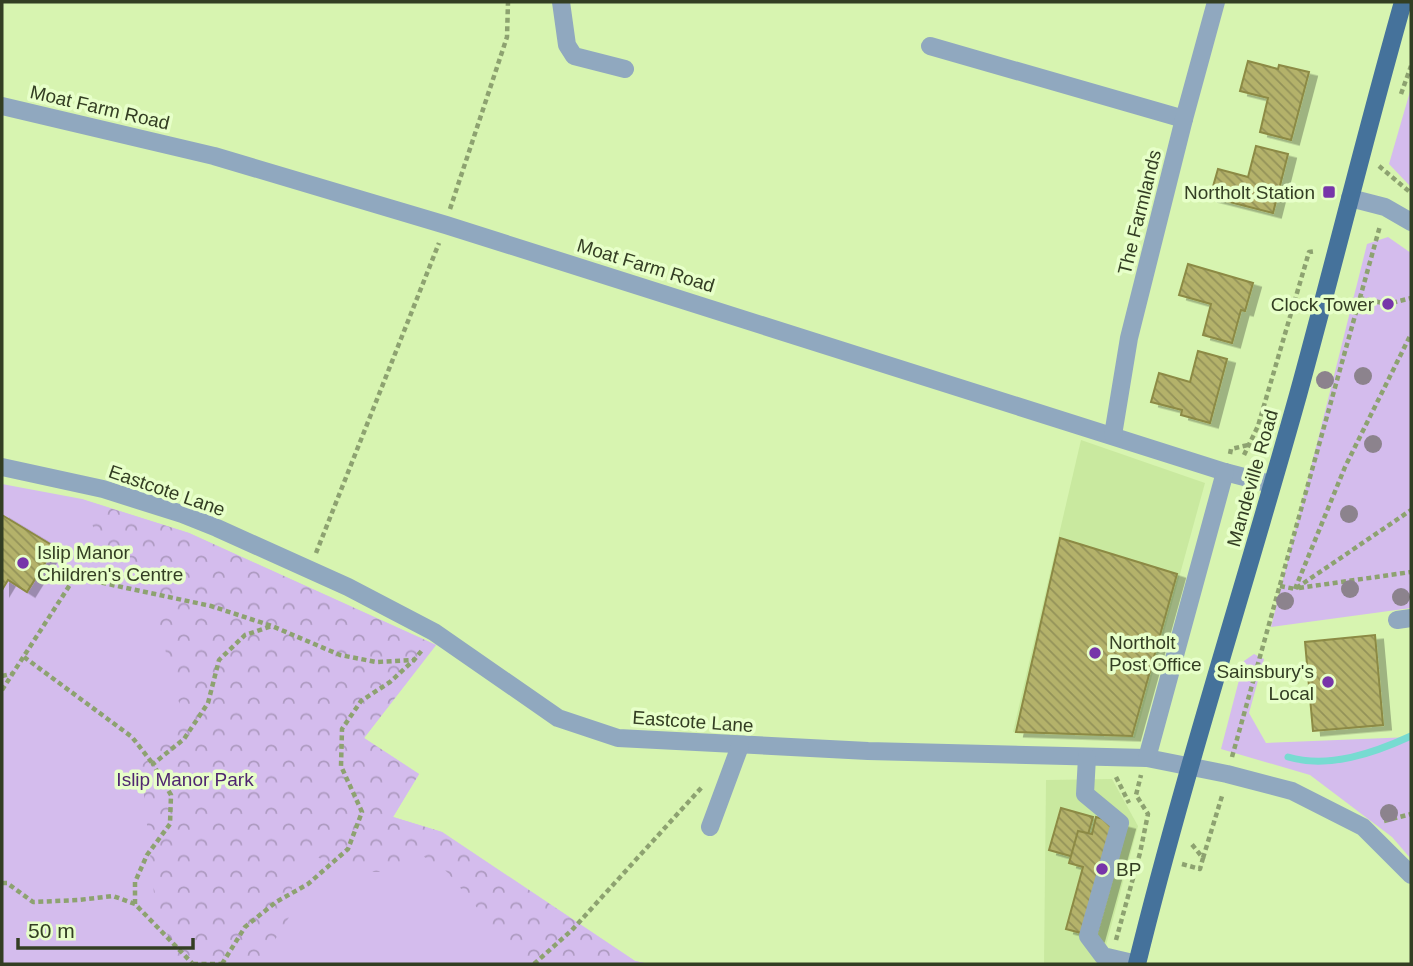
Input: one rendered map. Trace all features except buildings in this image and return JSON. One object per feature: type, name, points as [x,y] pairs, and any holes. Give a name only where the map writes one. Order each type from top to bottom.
[{"type":"main road","name":"Mandeville Road","points":[[1137,964],[1160,870],[1228,644],[1298,396],[1403,2]]},
{"type":"street","points":[[561,2],[567,45],[574,55],[625,69]]},
{"type":"street","name":"The Farmlands","points":[[1113,435],[1129,338],[1216,2]]},
{"type":"street","points":[[930,46],[1184,119]]},
{"type":"street","name":"Moat Farm Road","points":[[2,106],[214,156],[446,225],[1113,435],[1227,463],[1271,484]]},
{"type":"street","points":[[1350,198],[1385,207],[1411,222]]},
{"type":"street","points":[[1144,766],[1227,463]]},
{"type":"street","name":"Eastcote Lane","points":[[2,467],[103,489],[182,514],[348,587],[434,632],[558,718],[618,737],[740,746],[1087,757],[1227,774],[1292,791],[1336,812],[1363,827],[1411,875]]},
{"type":"street","points":[[709,827],[740,746]]},
{"type":"street","points":[[1087,757],[1085,794],[1120,823],[1088,936],[1103,956],[1137,964]]},
{"type":"path","points":[[450,210],[507,37],[508,2]]},
{"type":"path","points":[[1398,103],[1411,66]]},
{"type":"path","points":[[1381,153],[1379,167],[1411,193]]},
{"type":"path","points":[[1389,187],[1393,177]]},
{"type":"path","points":[[1232,758],[1380,225]]},
{"type":"path","points":[[309,570],[442,234]]},
{"type":"path","points":[[1244,455],[1272,388],[1309,253],[1315,252]]},
{"type":"path","points":[[1359,298],[1388,304],[1411,298]]},
{"type":"path","points":[[1295,589],[1345,467],[1411,334]]},
{"type":"path","points":[[1322,402],[1329,404]]},
{"type":"path","points":[[1227,463],[1231,449],[1249,444]]},
{"type":"path","points":[[1295,589],[1411,510]]},
{"type":"path","points":[[1280,586],[1295,589],[1411,572]]},
{"type":"path","points":[[2,690],[75,578],[211,606],[272,625],[340,655],[376,662],[414,660]]},
{"type":"path","points":[[153,764],[184,738],[208,703],[219,660],[245,635],[272,625]]},
{"type":"path","points":[[2,883],[7,883],[33,902],[113,896],[135,904],[192,964],[223,964],[245,927],[276,902],[308,884],[348,849],[362,812],[341,766],[342,729],[361,701],[390,682],[414,660],[434,632]]},
{"type":"path","points":[[23,657],[132,737],[153,764],[170,795],[170,824],[147,855],[135,882],[135,904]]},
{"type":"path","points":[[2,676],[12,674]]},
{"type":"path","points":[[1111,958],[1148,814],[1136,795],[1144,766]]},
{"type":"path","points":[[1086,775],[1116,775],[1117,782],[1134,810]]},
{"type":"path","points":[[534,964],[572,930],[703,787]]},
{"type":"path","points":[[1187,866],[1200,869],[1222,796]]},
{"type":"path","points":[[1139,820],[1145,827]]},
{"type":"path","points":[[1194,848],[1203,858]]},
{"type":"shaded area","name":"Northolt Post Office","points":[[1081,440],[1205,483],[1135,738],[1013,732]]},
{"type":"shaded area","points":[[1112,779],[1138,826],[1101,964],[1044,964],[1046,780]]},
{"type":"green space","points":[[1411,88],[1411,187],[1389,164]]},
{"type":"green space","points":[[1388,237],[1411,253],[1411,608],[1271,627],[1367,244]]},
{"type":"green space","name":"Islip Manor Park","points":[[2,484],[82,499],[189,533],[436,645],[364,738],[419,774],[393,817],[442,832],[635,961],[649,964],[2,964]]},
{"type":"green space","points":[[81,499],[189,533],[436,645],[364,738],[419,774],[393,817],[442,832],[635,961],[649,964],[511,964],[490,923],[446,871],[412,849],[396,872],[348,872],[309,853],[291,869],[293,911],[266,954],[269,964],[179,964],[155,903],[141,766],[186,720],[175,692],[149,579],[108,561]]},
{"type":"green space","points":[[1254,654],[1264,659],[1249,713],[1266,743],[1411,737],[1411,859],[1392,837],[1310,775],[1221,749],[1244,661]]},
{"type":"waterway","points":[[1288,757],[1335,760],[1367,753],[1411,736]]},
{"type":"place","name":"Northolt Station","points":[[1329,192]]},
{"type":"place","name":"Clock Tower","points":[[1388,304]]},
{"type":"place","name":"Islip Manor Children's Centre","points":[[23,563]]},
{"type":"place","name":"Northolt Post Office","points":[[1095,653]]},
{"type":"place","name":"Sainsbury's Local","points":[[1328,682]]},
{"type":"place","name":"BP","points":[[1102,869]]}]
